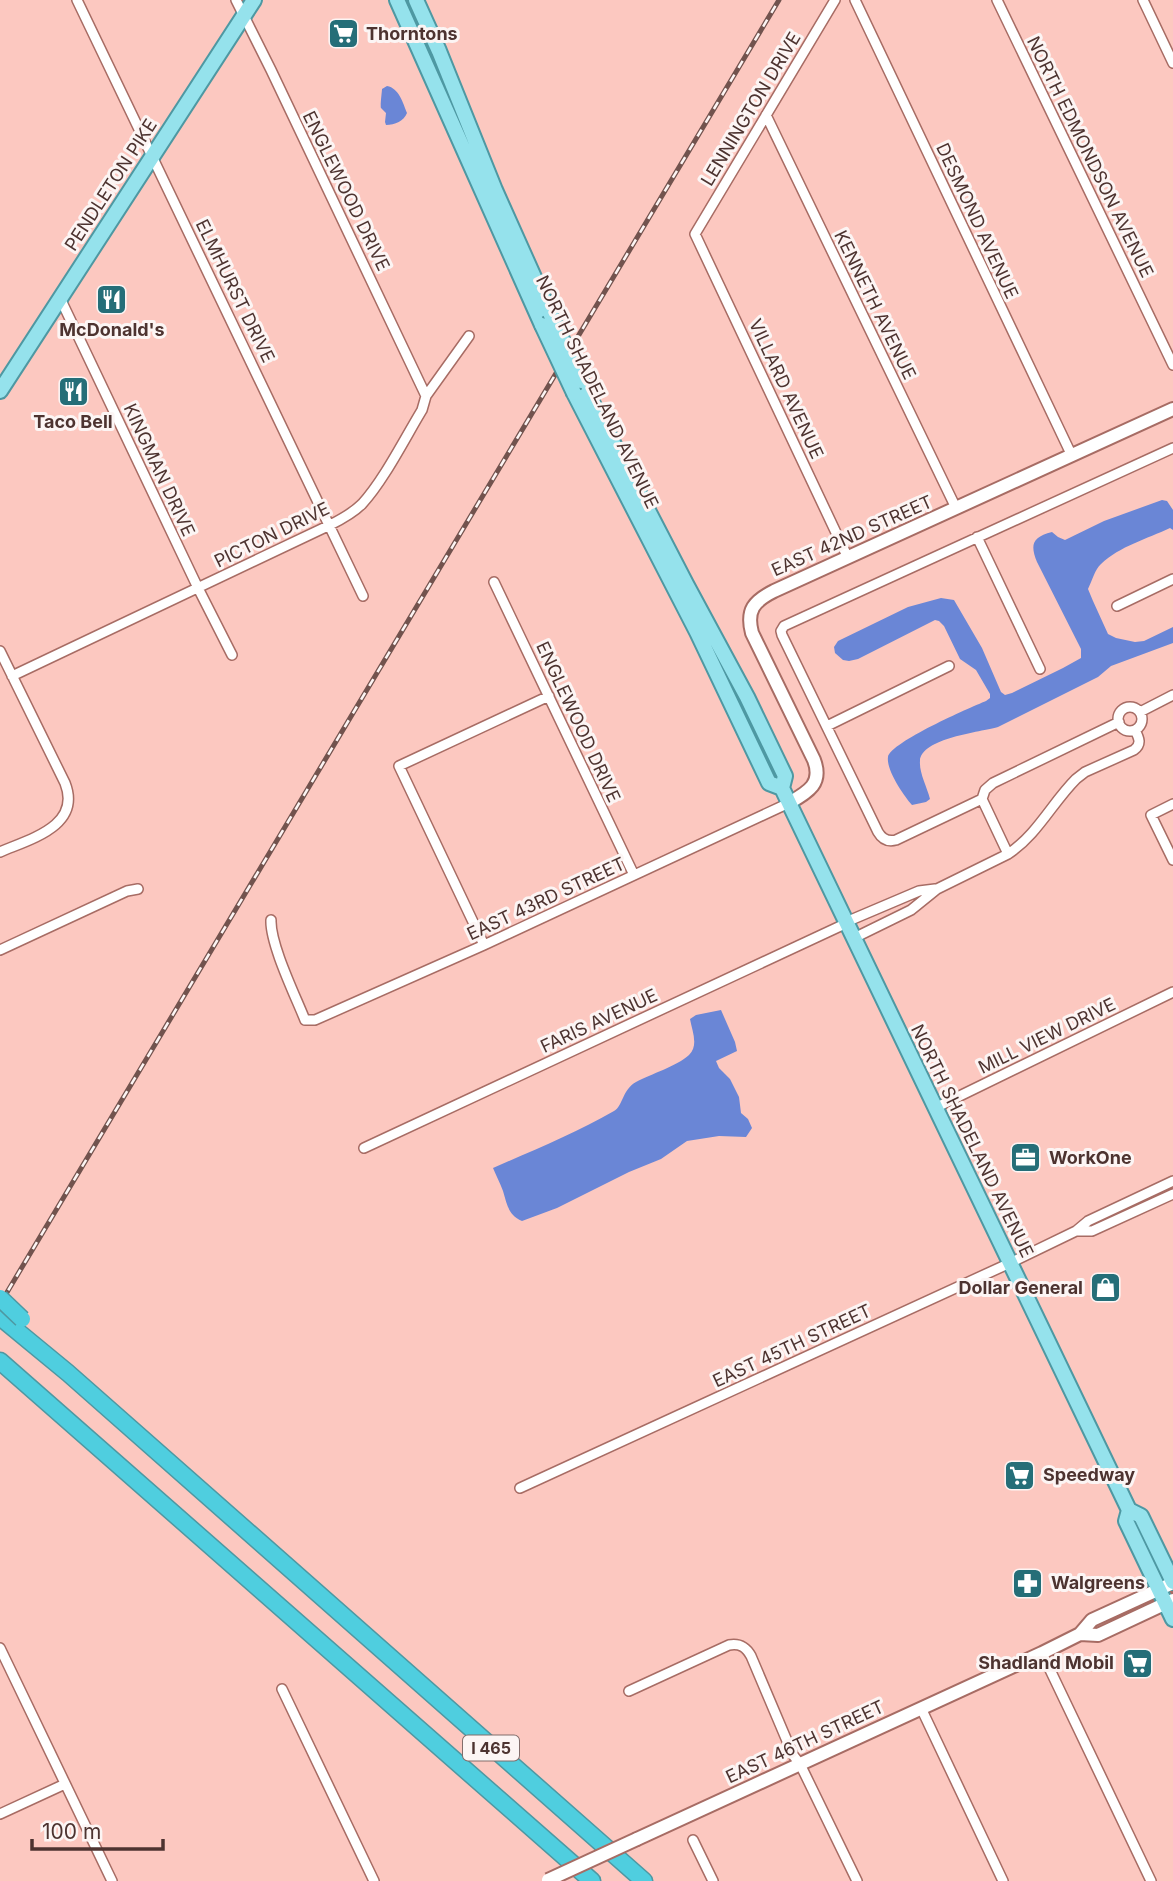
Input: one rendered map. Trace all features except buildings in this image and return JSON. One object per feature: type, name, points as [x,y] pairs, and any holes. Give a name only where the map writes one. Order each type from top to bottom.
[{"type":"highway","points":[[0,1298],[18,1324]]},
{"type":"highway","points":[[0,1317],[18,1324]]},
{"type":"highway","name":"I 465","points":[[18,1324],[68,1373],[643,1881]]},
{"type":"highway","name":"I 465","points":[[0,1361],[592,1881]]},
{"type":"highway","points":[[0,1374],[98,1448]]},
{"type":"main road","name":"PENDLETON PIKE","points":[[0,391],[254,0]]},
{"type":"main road","name":"NORTH SHADELAND AVENUE","points":[[397,0],[510,256],[546,319]]},
{"type":"main road","name":"NORTH SHADELAND AVENUE","points":[[416,0],[546,319],[578,387],[761,726],[785,776],[782,788],[935,1108],[1129,1510],[1141,1516],[1173,1582]]},
{"type":"main road","name":"NORTH SHADELAND AVENUE","points":[[1129,1510],[1126,1521],[1158,1589],[1169,1602],[1173,1619]]},
{"type":"street","name":"ELMHURST DRIVE","points":[[77,0],[363,596]]},
{"type":"street","name":"ENGLEWOOD DRIVE","points":[[236,0],[426,396]]},
{"type":"street","name":"LENNINGTON DRIVE","points":[[695,234],[835,0]]},
{"type":"street","name":"DESMOND AVENUE","points":[[855,0],[1072,456]]},
{"type":"street","name":"NORTH EDMONDSON AVENUE","points":[[997,0],[1173,365]]},
{"type":"street","points":[[1143,0],[1173,63]]},
{"type":"street","name":"KENNETH AVENUE","points":[[766,115],[956,508]]},
{"type":"street","name":"VILLARD AVENUE","points":[[695,234],[848,558]]},
{"type":"street","name":"KINGMAN DRIVE","points":[[60,298],[232,655]]},
{"type":"street","name":"PICTON DRIVE","points":[[12,676],[343,519],[375,488],[422,410],[426,396],[469,336]]},
{"type":"street","name":"EAST 42ND STREET","points":[[789,803],[809,790],[818,772],[752,633],[751,612],[757,602],[766,594],[1173,409]]},
{"type":"street","points":[[982,799],[896,840],[886,840],[878,832],[782,635],[782,628],[1173,448]]},
{"type":"street","points":[[977,537],[1040,669]]},
{"type":"street","points":[[1117,606],[1173,579]]},
{"type":"street","name":"ENGLEWOOD DRIVE","points":[[494,582],[634,876]]},
{"type":"street","points":[[0,651],[69,794],[68,807],[61,821],[52,828],[0,852]]},
{"type":"street","points":[[827,726],[949,666]]},
{"type":"street","points":[[1135,730],[1124,729],[1119,722],[1119,714],[1125,708],[1133,707],[1140,712],[1173,695]]},
{"type":"street","points":[[484,945],[399,766],[549,696]]},
{"type":"street","name":"FARIS AVENUE","points":[[854,938],[911,910],[937,889],[1008,854],[1031,836],[1076,779],[1085,772],[1139,747],[1140,740],[1135,730],[1142,722],[1140,712]]},
{"type":"street","points":[[1008,854],[982,799],[985,790],[993,783],[1119,722]]},
{"type":"street","name":"EAST 43RD STREET","points":[[271,920],[275,943],[305,1020],[314,1020],[484,945],[789,803]]},
{"type":"street","points":[[1173,804],[1152,815],[1173,860]]},
{"type":"street","points":[[0,950],[127,891],[138,889]]},
{"type":"street","name":"FARIS AVENUE","points":[[364,1147],[846,922],[919,891],[937,889]]},
{"type":"street","name":"MILL VIEW DRIVE","points":[[935,1108],[1173,992]]},
{"type":"street","name":"EAST 45TH STREET","points":[[520,1488],[1010,1263],[1076,1231],[1088,1221],[1173,1181]]},
{"type":"street","name":"EAST 45TH STREET","points":[[1076,1231],[1092,1231],[1173,1194]]},
{"type":"street","name":"EAST 46TH STREET","points":[[546,1880],[1042,1653],[1080,1634],[1092,1620],[1173,1582]]},
{"type":"street","name":"EAST 46TH STREET","points":[[1080,1634],[1098,1635],[1169,1602]]},
{"type":"street","points":[[629,1691],[729,1645],[743,1646],[751,1656],[793,1755],[800,1764],[857,1881]]},
{"type":"street","points":[[0,1648],[112,1881]]},
{"type":"street","points":[[1042,1653],[1151,1881]]},
{"type":"street","points":[[282,1689],[374,1881]]},
{"type":"street","points":[[921,1708],[1003,1881]]},
{"type":"street","points":[[0,1814],[65,1784]]},
{"type":"street","points":[[693,1840],[713,1881]]},
{"type":"water","points":[[387,86],[398,93],[407,113],[399,122],[386,125],[386,113],[381,105],[382,89]]},
{"type":"water","points":[[1162,500],[1167,501],[1173,510],[1173,530],[1170,528],[1134,543],[1108,558],[1097,569],[1088,589],[1108,634],[1135,642],[1144,641],[1173,627],[1173,643],[1111,666],[1098,677],[998,727],[953,737],[930,747],[923,753],[920,766],[930,799],[912,805],[890,769],[888,757],[892,751],[932,726],[986,701],[990,694],[976,670],[960,659],[939,621],[935,620],[849,661],[843,660],[835,653],[834,647],[838,641],[908,607],[941,598],[954,600],[982,648],[1001,692],[1005,695],[1012,693],[1081,658],[1081,649],[1037,562],[1034,542],[1040,536],[1052,532],[1065,540],[1104,521]]},
{"type":"water","points":[[721,1010],[737,1051],[716,1061],[730,1079],[739,1097],[741,1113],[752,1128],[746,1137],[719,1136],[687,1141],[661,1159],[557,1208],[522,1221],[514,1216],[493,1168],[614,1111],[631,1085],[689,1055],[694,1047],[690,1019],[696,1015]]},
{"type":"railway","points":[[0,1304],[779,0]]},
{"type":"place","name":"Thorntons","points":[[343,34]]},
{"type":"place","name":"McDonald's","points":[[112,300]]},
{"type":"place","name":"Taco Bell","points":[[73,392]]},
{"type":"place","name":"WorkOne","points":[[1026,1158]]},
{"type":"place","name":"Dollar General","points":[[1106,1288]]},
{"type":"place","name":"Speedway","points":[[1020,1475]]},
{"type":"place","name":"Walgreens","points":[[1028,1583]]},
{"type":"place","name":"Shadland Mobil","points":[[1137,1663]]}]
